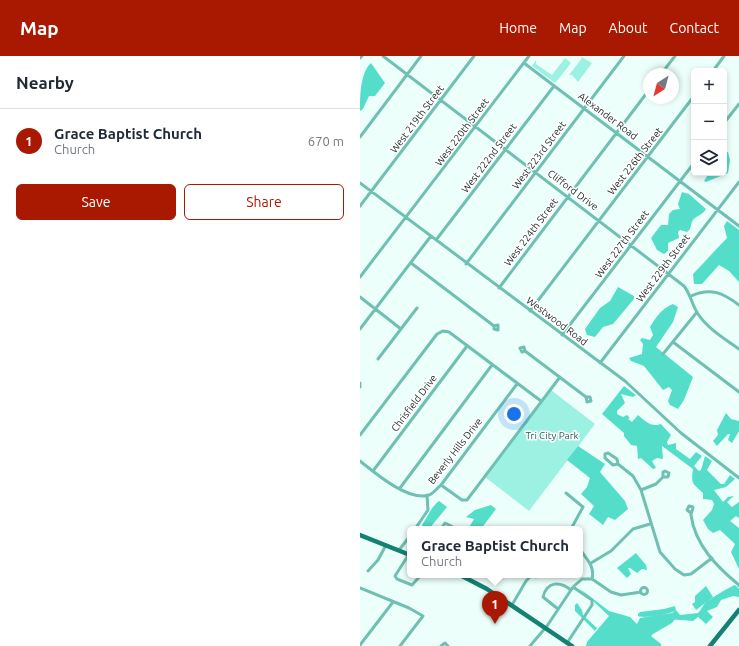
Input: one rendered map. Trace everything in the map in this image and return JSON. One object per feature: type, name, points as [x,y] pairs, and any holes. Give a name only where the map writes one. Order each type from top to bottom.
[{"type":"main road","points":[[360,535],[407,553]]},
{"type":"main road","points":[[466,578],[487,589],[512,605],[572,646]]},
{"type":"main road","points":[[710,646],[739,610]]},
{"type":"street","name":"Clifford Drive","points":[[383,56],[632,244],[684,286],[691,296],[697,312],[706,324],[739,349]]},
{"type":"street","points":[[360,137],[421,56]]},
{"type":"street","name":"West 219th Street","points":[[360,206],[474,56]]},
{"type":"street","name":"West 220th Street","points":[[360,277],[407,218],[529,56]]},
{"type":"street","name":"West 223rd Street","points":[[466,264],[624,56]]},
{"type":"street","points":[[666,68],[675,56]]},
{"type":"street","points":[[715,68],[724,56]]},
{"type":"street","name":"Alexander Road","points":[[524,63],[739,226]]},
{"type":"street","name":"West 222nd Street","points":[[436,240],[554,86]]},
{"type":"street","name":"West 224th Street","points":[[499,288],[643,98]]},
{"type":"street","name":"West 226th Street","points":[[530,311],[691,100]]},
{"type":"street","points":[[727,119],[739,104]]},
{"type":"street","name":"West 227th Street","points":[[562,335],[691,167]]},
{"type":"street","name":"West 229th Street","points":[[600,363],[739,182]]},
{"type":"street","name":"Westwood Road","points":[[360,183],[629,385],[681,434],[739,478]]},
{"type":"street","points":[[360,328],[431,236]]},
{"type":"street","points":[[411,263],[494,326]]},
{"type":"street","points":[[691,296],[717,292],[739,305]]},
{"type":"street","points":[[360,297],[401,329]]},
{"type":"street","points":[[378,359],[417,308]]},
{"type":"street","points":[[663,354],[697,312]]},
{"type":"street","points":[[360,435],[439,332],[447,331],[541,401]]},
{"type":"street","points":[[673,342],[739,392]]},
{"type":"street","name":"Chrisfield Drive","points":[[373,471],[467,346]]},
{"type":"street","points":[[525,351],[586,397]]},
{"type":"street","points":[[400,488],[492,365]]},
{"type":"street","points":[[441,485],[462,500],[468,498],[560,377]]},
{"type":"street","name":"Beverly Hills Drive","points":[[417,526],[428,510],[427,495],[435,491],[441,485],[517,384]]},
{"type":"street","points":[[618,464],[613,465],[605,458],[605,454],[610,454],[617,459],[618,464],[632,476],[641,490],[650,524],[660,552],[681,574],[691,574],[712,558]]},
{"type":"street","points":[[360,461],[400,488],[419,496],[427,495]]},
{"type":"street","points":[[641,490],[656,484],[663,477]]},
{"type":"street","points":[[566,493],[583,507],[573,526]]},
{"type":"street","points":[[691,512],[698,540],[727,575],[739,585]]},
{"type":"street","points":[[443,526],[445,523],[452,526]]},
{"type":"street","points":[[591,563],[614,548],[634,529],[650,524]]},
{"type":"street","points":[[399,550],[407,540]]},
{"type":"street","points":[[368,571],[378,560],[386,545]]},
{"type":"street","points":[[583,553],[591,563],[593,571],[592,579]]},
{"type":"street","points":[[407,559],[395,576],[397,579],[412,585],[418,578]]},
{"type":"street","points":[[512,605],[529,578]]},
{"type":"street","points":[[530,646],[544,627],[547,626],[572,588],[582,579],[592,579],[616,594],[627,595],[640,592]]},
{"type":"street","points":[[558,609],[543,597],[550,586],[556,584],[564,584],[592,600],[592,607],[583,617],[567,642]]},
{"type":"street","points":[[360,588],[409,608],[423,616],[400,646]]},
{"type":"street","points":[[360,645],[393,602]]},
{"type":"street","points":[[588,611],[593,614]]},
{"type":"street","points":[[441,646],[445,643],[448,646]]},
{"type":"green space","points":[[580,56],[592,63],[578,82],[572,75],[569,75],[582,58]]},
{"type":"green space","points":[[565,58],[571,63],[555,83],[532,66],[536,60],[536,64],[552,75]]},
{"type":"green space","name":"Tri City Park","points":[[551,390],[595,424],[529,511],[485,477]]},
{"type":"shaded area","points":[[371,63],[385,83],[375,96],[369,96],[363,109],[360,111],[363,79],[367,67]]},
{"type":"shaded area","points":[[727,152],[730,160],[727,173]]},
{"type":"shaded area","points":[[707,176],[721,176],[706,182],[704,181]]},
{"type":"shaded area","points":[[682,192],[689,194],[706,209],[693,220],[689,231],[687,232],[680,230],[678,232],[679,238],[668,243],[668,251],[664,254],[657,250],[651,238],[661,225],[668,225],[669,214],[673,210],[680,209],[678,204]]},
{"type":"shaded area","points":[[727,221],[739,230],[739,282],[729,271],[719,265],[702,284],[694,284],[693,274],[727,238],[724,226]]},
{"type":"shaded area","points":[[618,287],[634,296],[634,299],[613,324],[603,327],[595,337],[587,335],[585,329],[600,308],[610,301]]},
{"type":"shaded area","points":[[673,304],[678,307],[673,322],[656,347],[693,377],[684,400],[678,409],[670,405],[668,401],[672,390],[669,387],[663,390],[644,366],[631,361],[629,358],[642,354],[643,344],[640,340],[642,338],[650,340],[653,335],[650,327],[652,323],[662,310]]},
{"type":"shaded area","points":[[624,386],[636,395],[633,397],[621,394],[625,403],[617,411],[617,414],[623,417],[627,415],[630,418],[628,419],[632,422],[638,415],[646,422],[651,424],[661,424],[671,435],[667,442],[668,445],[676,443],[676,449],[690,459],[696,452],[702,456],[694,466],[699,471],[701,470],[705,456],[712,461],[707,470],[721,484],[724,484],[730,475],[735,479],[726,487],[714,490],[723,502],[728,497],[734,496],[727,502],[732,507],[739,502],[739,518],[736,516],[730,521],[739,528],[739,569],[731,552],[735,544],[720,530],[713,533],[708,529],[703,520],[712,510],[714,504],[712,500],[703,499],[703,493],[693,483],[693,469],[662,446],[663,459],[657,458],[652,461],[656,468],[653,469],[641,458],[638,459],[637,446],[631,445],[624,436],[624,433],[602,414]]},
{"type":"shaded area","points":[[726,413],[731,419],[739,421],[739,431],[732,443],[728,440],[730,434],[728,434],[717,446],[713,441],[718,435],[717,430]]},
{"type":"shaded area","points":[[578,446],[605,464],[600,472],[625,501],[628,509],[615,520],[608,517],[603,525],[589,514],[594,506],[581,494],[587,487],[590,478],[567,460]]},
{"type":"shaded area","points":[[439,501],[447,507],[431,526],[423,526],[422,525],[436,503]]},
{"type":"shaded area","points":[[491,505],[496,509],[483,526],[470,526],[474,519],[466,517],[475,510]]},
{"type":"shaded area","points":[[636,553],[646,565],[647,570],[642,569],[637,573],[628,568],[631,574],[627,578],[617,568]]},
{"type":"shaded area","points":[[735,585],[739,589],[739,597],[733,596],[721,600],[717,607],[707,611],[713,617],[706,624],[698,617],[693,621],[675,619],[672,623],[653,634],[651,636],[661,644],[661,646],[586,646],[587,642],[609,616],[579,588],[609,611],[630,617],[637,624],[640,618],[672,613],[676,610],[680,615],[698,613],[706,602]]},
{"type":"shaded area","points":[[706,586],[713,597],[696,610],[692,604],[695,602],[695,596]]},
{"type":"shaded area","points":[[577,603],[582,610],[583,615],[597,628],[595,631],[575,611],[575,605]]},
{"type":"shaded area","points":[[675,606],[676,610],[673,612],[658,616],[638,616],[640,612]]},
{"type":"waterway","points":[[739,507],[726,515],[723,521],[722,529],[739,545]]},
{"type":"waterway","points":[[632,646],[646,631],[671,619],[692,620],[710,603],[721,599],[739,586]]},
{"type":"waterway","points":[[589,646],[595,643],[617,646]]},
{"type":"place","name":"Grace Baptist Church","points":[[495,624]]}]
